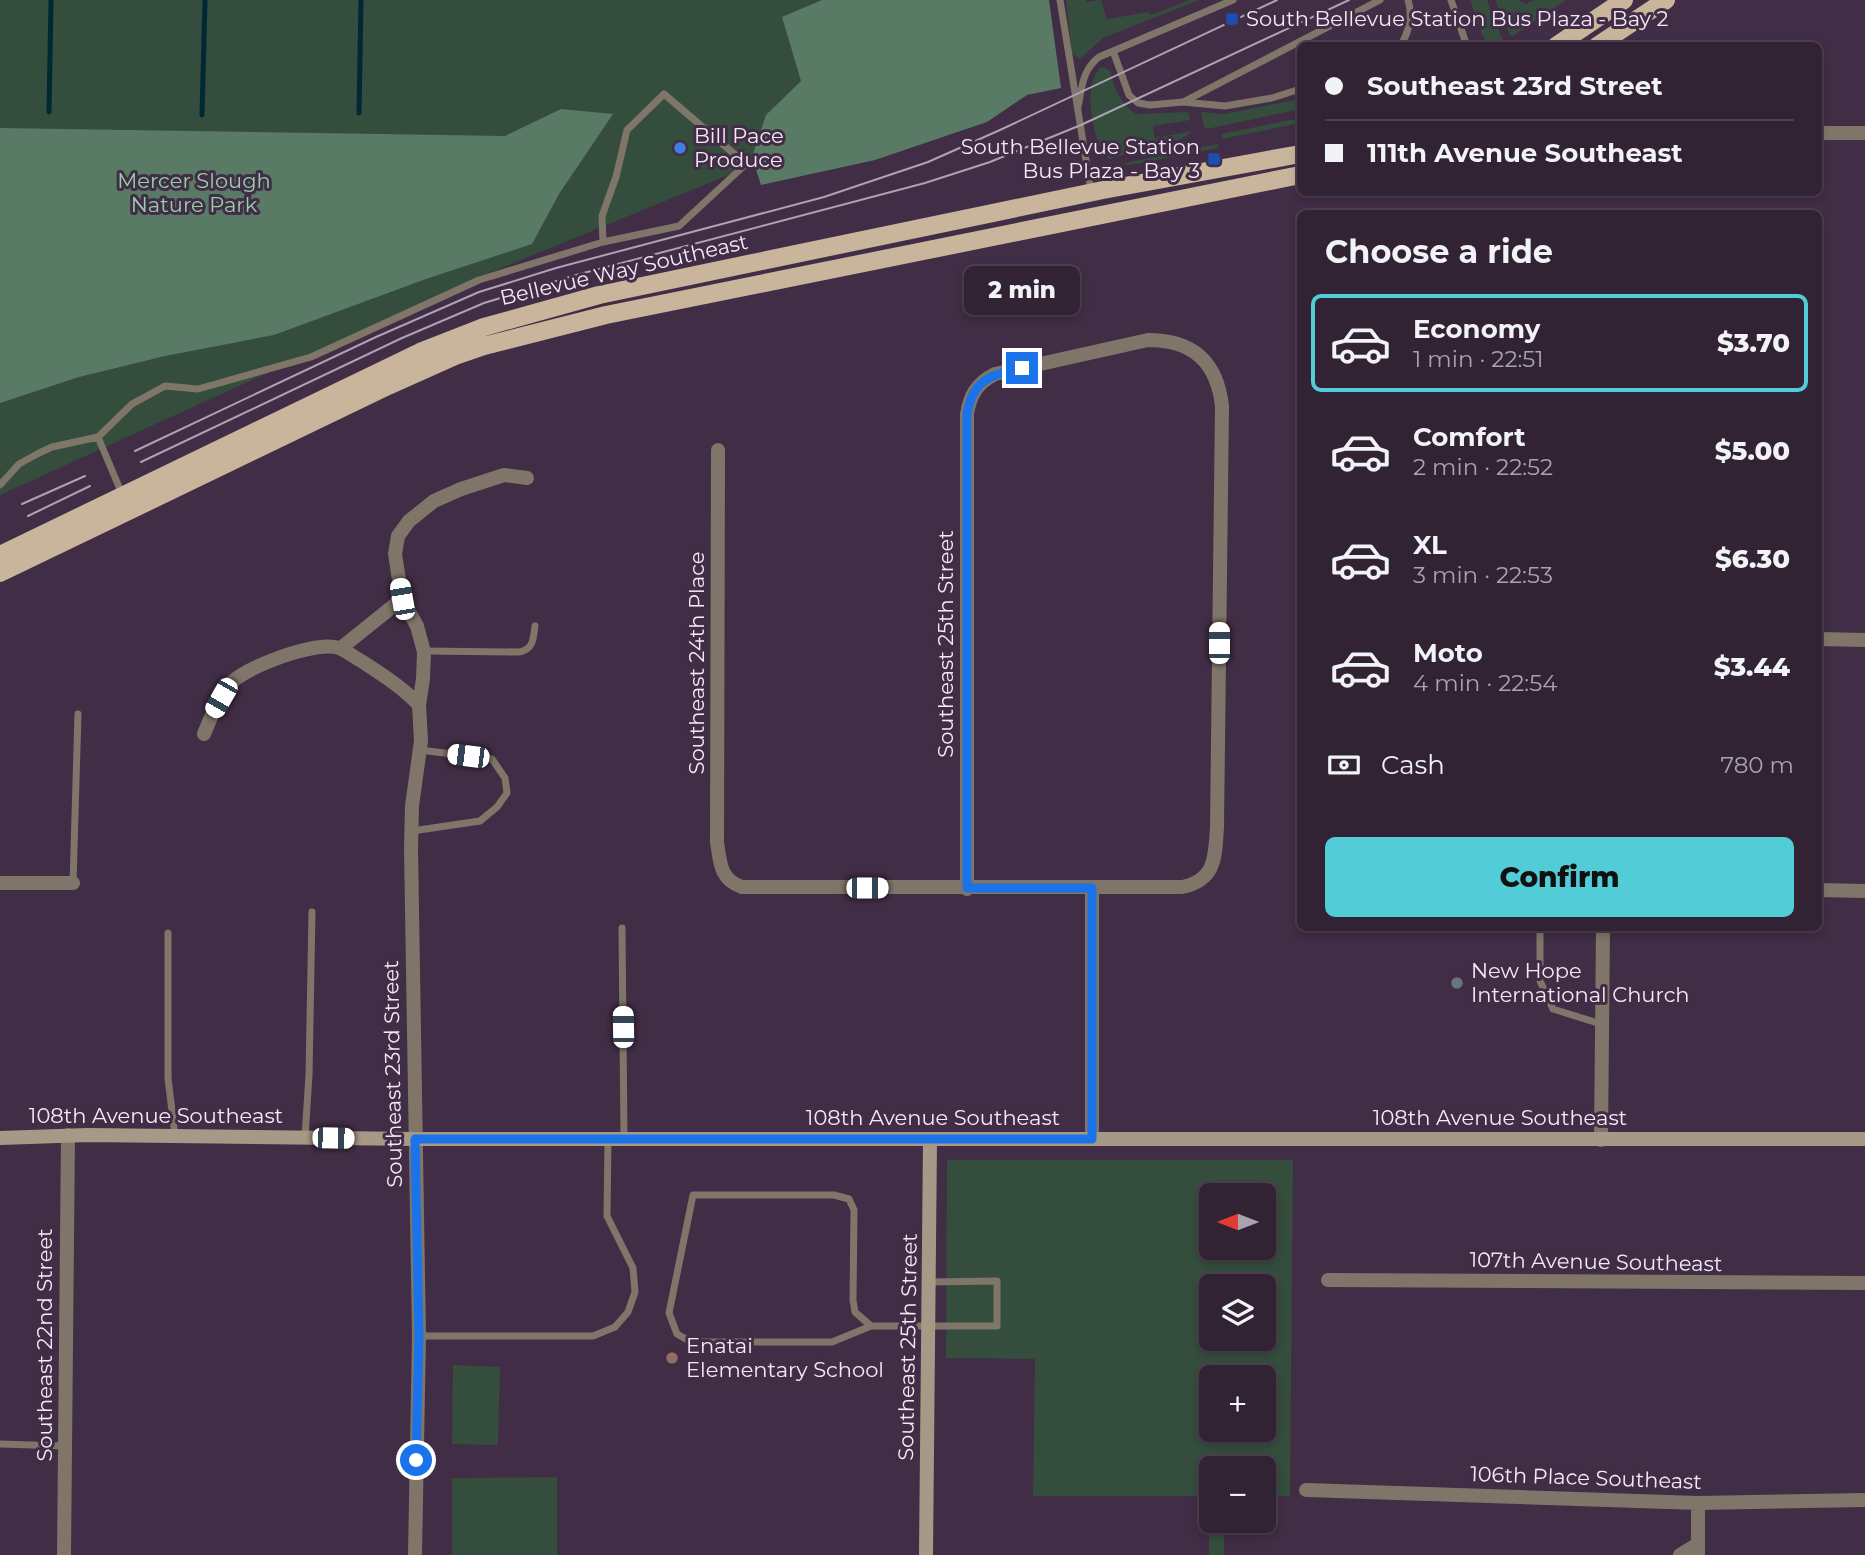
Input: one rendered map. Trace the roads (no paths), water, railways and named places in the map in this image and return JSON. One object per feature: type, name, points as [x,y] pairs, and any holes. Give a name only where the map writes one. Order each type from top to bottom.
[{"type":"main road","points":[[1562,42],[1624,0]]},
{"type":"main road","points":[[1603,42],[1666,0]]},
{"type":"main road","name":"Bellevue Way Southeast","points":[[0,555],[120,490],[447,339],[484,327],[599,295],[1091,192],[1297,155]]},
{"type":"main road","name":"Bellevue Way Southeast","points":[[0,573],[388,386],[484,346],[606,314],[1297,176]]},
{"type":"main road","points":[[1033,229],[1054,219],[1091,192]]},
{"type":"street","points":[[1822,132],[1865,133]]},
{"type":"street","name":"Southeast 25th Street","points":[[967,888],[967,414],[970,399],[984,379],[995,374],[1148,340],[1163,340],[1191,351],[1208,363],[1216,375],[1222,406],[1215,853],[1211,869],[1204,878],[1194,884],[1182,887],[1092,888]]},
{"type":"street","name":"Southeast 24th Place","points":[[718,450],[717,842],[723,874],[729,881],[742,887],[967,888]]},
{"type":"street","name":"Southeast 23rd Street","points":[[415,1555],[419,1336],[411,831],[420,750],[419,705],[423,651],[417,626],[402,599],[396,555],[398,536],[409,521],[434,501],[504,475],[527,478]]},
{"type":"street","points":[[341,648],[402,599]]},
{"type":"street","points":[[1822,639],[1865,640]]},
{"type":"street","points":[[204,734],[229,685],[243,673],[258,665],[328,646],[341,648],[405,689],[419,705]]},
{"type":"street","points":[[0,883],[74,883]]},
{"type":"street","points":[[967,888],[1092,888],[1092,1139]]},
{"type":"street","points":[[1822,891],[1865,891]]},
{"type":"street","points":[[1601,1140],[1602,931]]},
{"type":"street","name":"108th Avenue Southeast","points":[[0,1138],[68,1135],[415,1139],[1865,1139]]},
{"type":"street","name":"Southeast 22nd Street","points":[[64,1555],[68,1135]]},
{"type":"street","name":"Southeast 25th Street","points":[[926,1555],[930,1139]]},
{"type":"street","name":"107th Avenue Southeast","points":[[1328,1280],[1865,1283]]},
{"type":"street","name":"106th Place Southeast","points":[[1306,1490],[1698,1503],[1865,1500]]},
{"type":"street","points":[[1680,1555],[1698,1549],[1698,1503]]},
{"type":"lane","points":[[1060,0],[1091,192]]},
{"type":"lane","points":[[1079,107],[1083,78],[1088,67],[1099,57],[1233,0]]},
{"type":"lane","points":[[1299,42],[1380,0]]},
{"type":"lane","points":[[1402,42],[1410,23],[1408,0]]},
{"type":"lane","points":[[1451,0],[1466,42]]},
{"type":"lane","points":[[1183,102],[1297,43]]},
{"type":"lane","points":[[1113,51],[1125,86],[1133,100],[1150,105],[1183,102],[1225,106],[1272,98],[1297,90]]},
{"type":"lane","points":[[0,485],[19,464],[39,453],[52,447],[98,437],[132,404],[165,386],[198,389],[311,357],[479,280],[603,242],[679,226],[746,164],[664,94],[627,130],[616,177],[602,216],[603,242]]},
{"type":"lane","points":[[98,437],[120,490]]},
{"type":"lane","points":[[423,651],[520,652],[527,650],[533,643],[535,626]]},
{"type":"lane","points":[[74,883],[78,714]]},
{"type":"lane","points":[[411,831],[480,821],[497,807],[507,793],[505,778],[492,759],[420,750]]},
{"type":"lane","points":[[305,1137],[312,912]]},
{"type":"lane","points":[[622,928],[624,1138]]},
{"type":"lane","points":[[1540,931],[1540,981],[1553,1009],[1601,1024]]},
{"type":"lane","points":[[168,933],[168,1078],[175,1136]]},
{"type":"lane","points":[[419,1336],[593,1336],[615,1327],[628,1312],[635,1292],[633,1268],[607,1216],[608,1138]]},
{"type":"lane","points":[[871,1326],[855,1312],[854,1210],[849,1199],[834,1195],[693,1195],[669,1313],[677,1334],[691,1342],[832,1342],[871,1326],[997,1326],[997,1281],[930,1282]]},
{"type":"lane","points":[[0,1444],[65,1446]]},
{"type":"waterway","points":[[49,112],[51,0]]},
{"type":"waterway","points":[[202,115],[205,0]]},
{"type":"waterway","points":[[359,113],[361,0]]},
{"type":"tram line","points":[[135,451],[376,337],[479,292],[556,268],[824,197],[928,162],[1277,0]]},
{"type":"tram line","points":[[141,462],[402,338],[484,303],[576,275],[925,183],[990,162],[1081,125],[1349,0]]},
{"type":"tram line","points":[[22,504],[85,476]]},
{"type":"tram line","points":[[28,516],[90,486]]},
{"type":"place","name":"South Bellevue Station Bus Plaza - Bay 2","points":[[1232,19]]},
{"type":"place","name":"Bill Pace Produce","points":[[680,148]]},
{"type":"place","name":"South Bellevue Station Bus Plaza - Bay 3","points":[[1214,159]]},
{"type":"place","name":"New Hope International Church","points":[[1457,983]]},
{"type":"place","name":"Enatai Elementary School","points":[[672,1358]]},
{"type":"park label","name":"Mercer Slough Nature Park","points":[[194,193]]}]
